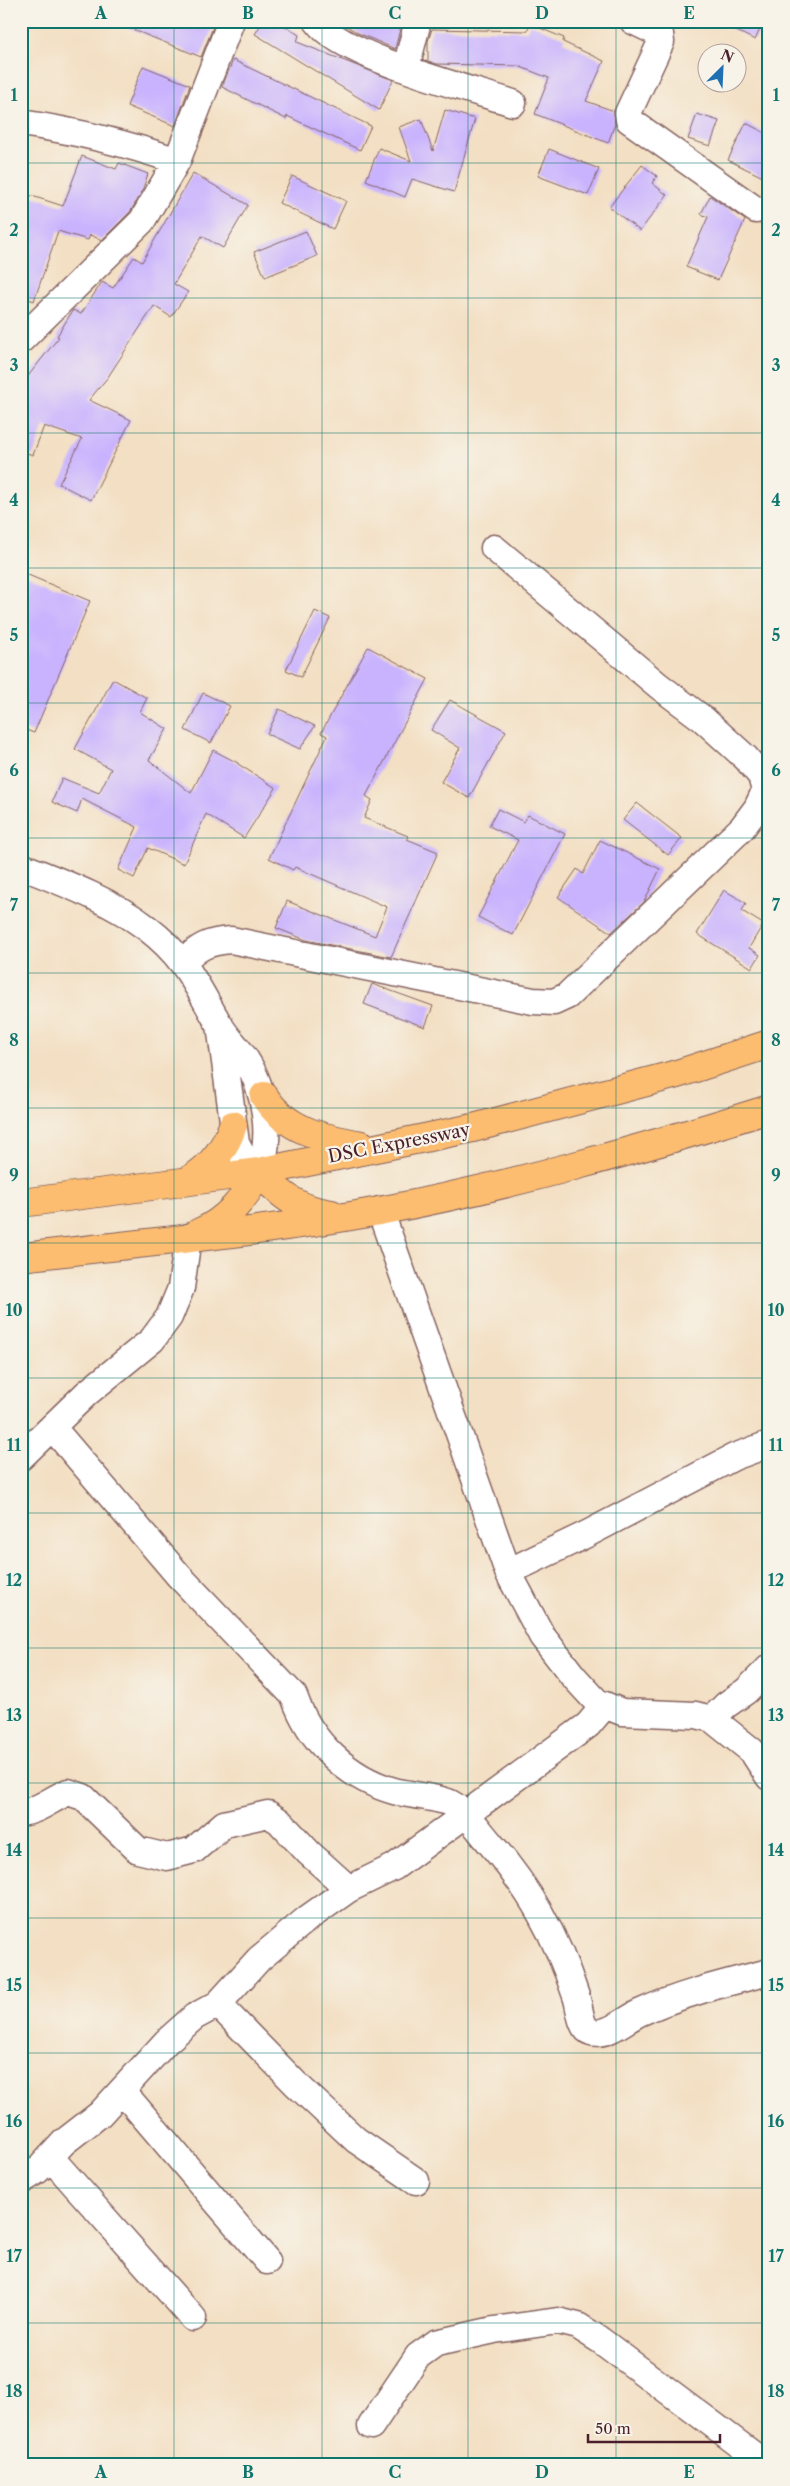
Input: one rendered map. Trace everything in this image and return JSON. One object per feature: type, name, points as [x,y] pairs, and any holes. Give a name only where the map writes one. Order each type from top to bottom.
[{"type":"main road","name":"DSC Expressway","points":[[21,1203],[259,1172],[473,1128],[597,1096],[769,1044]]},
{"type":"main road","points":[[264,1096],[272,1109],[298,1129],[330,1139],[373,1148]]},
{"type":"main road","points":[[21,1257],[188,1237],[380,1210],[455,1195],[560,1169],[656,1144],[769,1110]]},
{"type":"main road","points":[[184,1183],[217,1158],[228,1141],[233,1125]]},
{"type":"main road","points":[[188,1237],[206,1230],[239,1205],[259,1172],[291,1201],[306,1208],[348,1216]]},
{"type":"street","points":[[21,340],[142,221],[177,161],[231,21]]},
{"type":"street","points":[[317,21],[323,31],[348,46],[406,68],[513,102]]},
{"type":"street","points":[[406,68],[418,21]]},
{"type":"street","points":[[633,21],[660,34],[661,42],[628,113],[629,120],[756,210]]},
{"type":"street","points":[[21,122],[69,130],[133,146],[177,161]]},
{"type":"street","points":[[183,962],[197,949],[211,942],[231,940],[533,1001],[554,1002],[567,996],[728,841],[757,808],[765,791],[761,776],[746,758],[703,719],[659,686],[494,548]]},
{"type":"street","points":[[21,866],[114,907],[145,927],[167,945],[183,962],[202,990],[220,1025],[247,1060],[264,1096],[265,1157],[259,1172],[243,1157],[236,1143],[220,1025]]},
{"type":"street","points":[[380,1210],[508,1572],[542,1636],[573,1676],[597,1702],[622,1712],[696,1714],[712,1719],[752,1751],[769,1777]]},
{"type":"street","points":[[21,1456],[87,1393],[152,1340],[169,1316],[182,1288],[188,1237]]},
{"type":"street","points":[[52,1427],[179,1576],[294,1696],[300,1713],[328,1751],[366,1781],[394,1791],[448,1802],[467,1816],[514,1872],[540,1911],[563,1956],[580,2009],[583,2025],[590,2032],[602,2033],[639,2013],[721,1984],[769,1972]]},
{"type":"street","points":[[508,1572],[587,1534],[734,1456],[769,1444]]},
{"type":"street","points":[[712,1719],[726,1705],[746,1691],[769,1668]]},
{"type":"street","points":[[21,2181],[38,2170],[64,2142],[100,2114],[123,2092],[133,2076],[166,2042],[194,2017],[218,2004],[259,1959],[308,1918],[348,1889],[394,1867],[467,1816],[588,1725],[606,1705]]},
{"type":"street","points":[[21,1813],[34,1811],[68,1792],[82,1797],[138,1850],[166,1857],[194,1850],[224,1824],[268,1814],[278,1821],[308,1853],[348,1889]]},
{"type":"street","points":[[218,2004],[296,2084],[356,2140],[416,2181]]},
{"type":"street","points":[[123,2092],[267,2261]]},
{"type":"street","points":[[50,2158],[193,2318]]},
{"type":"street","points":[[371,2426],[418,2356],[436,2343],[494,2330],[558,2321],[578,2326],[600,2340],[767,2465]]},
{"type":"building","points":[[200,21],[213,27],[201,57],[114,22]]},
{"type":"building","points":[[263,21],[277,21],[299,35],[297,42],[393,80],[379,110],[255,34]]},
{"type":"building","points":[[339,21],[402,21],[395,49],[358,33]]},
{"type":"building","points":[[716,21],[764,21],[755,40]]},
{"type":"building","points":[[530,24],[564,38],[563,42],[604,61],[586,101],[614,111],[615,124],[608,143],[535,114],[549,78],[518,66],[437,64],[428,61],[428,41],[432,29],[527,31]]},
{"type":"building","points":[[233,60],[371,126],[360,150],[287,116],[286,119],[222,87]]},
{"type":"building","points":[[143,66],[190,85],[175,126],[127,106]]},
{"type":"building","points":[[445,110],[475,119],[454,192],[412,179],[405,197],[366,180],[379,148],[411,161],[399,127],[421,119],[433,151]]},
{"type":"building","points":[[697,114],[719,121],[710,146],[688,139]]},
{"type":"building","points":[[746,123],[769,135],[769,180],[728,160]]},
{"type":"building","points":[[549,149],[599,169],[588,195],[538,176]]},
{"type":"building","points":[[82,156],[116,169],[119,163],[148,174],[141,194],[130,212],[102,240],[90,235],[88,240],[58,231],[34,301],[21,296],[21,248],[30,222],[22,220],[29,195],[63,206]]},
{"type":"building","points":[[642,165],[657,176],[652,183],[667,195],[640,231],[609,207]]},
{"type":"building","points":[[193,173],[248,205],[223,248],[202,236],[174,284],[188,292],[171,317],[154,306],[108,377],[89,400],[131,420],[91,500],[59,484],[82,439],[44,426],[33,455],[21,451],[21,385],[59,337],[57,336],[73,310],[81,314],[102,282],[113,288],[134,257],[142,262]]},
{"type":"building","points":[[292,176],[346,201],[333,229],[279,203]]},
{"type":"building","points":[[710,196],[745,220],[718,280],[686,267],[708,217],[701,214]]},
{"type":"building","points":[[306,231],[317,256],[265,277],[254,252]]},
{"type":"building","points":[[21,572],[90,601],[34,733],[21,728]]},
{"type":"building","points":[[315,611],[330,618],[301,677],[286,670]]},
{"type":"building","points":[[368,647],[428,679],[366,796],[372,800],[364,818],[408,836],[407,839],[438,852],[391,957],[306,940],[276,928],[287,901],[375,936],[387,907],[295,867],[293,870],[269,858],[327,736],[321,733]]},
{"type":"building","points":[[113,679],[147,698],[140,712],[167,729],[149,760],[191,793],[213,750],[238,763],[276,788],[244,838],[206,814],[184,864],[148,848],[134,878],[118,870],[137,827],[82,799],[77,813],[52,802],[62,778],[99,793],[111,769],[75,749]]},
{"type":"building","points":[[203,693],[230,706],[211,743],[185,730]]},
{"type":"building","points":[[450,700],[506,731],[469,798],[441,782],[460,748],[431,730]]},
{"type":"building","points":[[279,709],[315,726],[300,749],[267,734]]},
{"type":"building","points":[[637,803],[682,838],[668,855],[623,820]]},
{"type":"building","points":[[498,809],[524,822],[528,815],[565,834],[513,935],[478,917],[518,840],[489,826]]},
{"type":"building","points":[[600,840],[660,869],[644,902],[611,933],[558,897],[577,869],[583,874]]},
{"type":"building","points":[[724,890],[746,903],[742,911],[763,924],[749,948],[760,955],[752,968],[697,934]]},
{"type":"building","points":[[372,984],[433,1006],[425,1027],[364,1004]]}]
